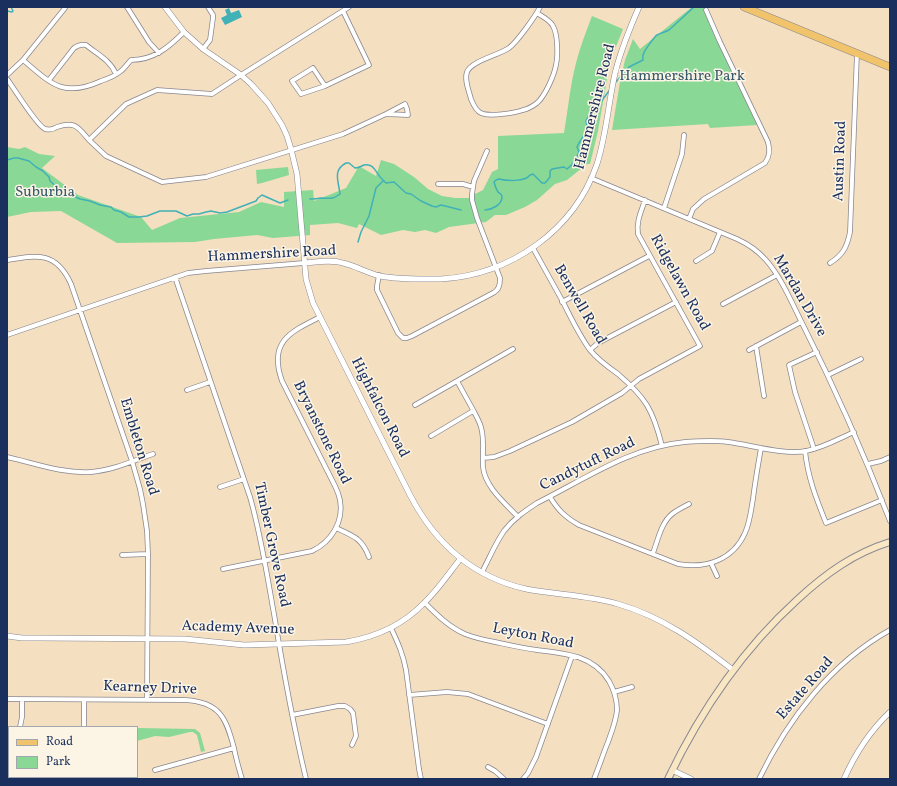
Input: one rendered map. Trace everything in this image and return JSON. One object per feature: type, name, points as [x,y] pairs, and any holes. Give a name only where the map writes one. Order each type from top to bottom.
[{"type":"main road","points":[[744,7],[890,67]]},
{"type":"main road","points":[[668,779],[690,736],[720,687],[773,623],[788,608],[835,568],[859,554],[890,542]]},
{"type":"street","points":[[127,7],[149,42],[159,53]]},
{"type":"street","name":"Highfalcon Road","points":[[165,7],[184,32],[203,49],[241,74],[260,93],[275,113],[287,136],[292,149],[297,174],[306,279],[313,303],[417,509],[431,529],[449,548],[482,572],[512,585],[526,589],[600,599],[619,604],[656,618],[706,648],[733,670]]},
{"type":"street","points":[[203,49],[210,40],[213,18],[213,15],[208,7]]},
{"type":"street","points":[[89,140],[126,104],[157,90],[212,94],[241,74],[349,7]]},
{"type":"street","points":[[537,13],[550,22],[556,33],[556,64],[542,98],[530,108],[522,111],[493,115],[482,114],[478,111],[472,100],[466,82],[469,68],[474,64],[500,53],[514,43],[540,7]]},
{"type":"street","name":"Hammershire Road","points":[[7,335],[188,273],[328,261],[343,262],[369,273],[379,275],[402,278],[440,279],[470,275],[496,268],[511,261],[533,248],[565,219],[591,178],[601,150],[618,62],[631,24],[639,7]]},
{"type":"street","points":[[7,75],[23,60],[65,8]]},
{"type":"street","points":[[689,218],[693,209],[704,199],[765,163],[768,159],[770,151],[768,142],[706,10]]},
{"type":"street","points":[[325,86],[313,68],[292,81],[300,94],[325,86],[369,65],[343,11]]},
{"type":"street","points":[[23,60],[42,76],[57,85],[74,89],[83,88],[92,86],[116,74],[121,71],[131,60],[145,59],[159,53],[184,32]]},
{"type":"street","points":[[49,80],[74,48],[82,44],[86,45],[109,62],[116,74]]},
{"type":"street","name":"Austin Road","points":[[830,263],[837,259],[842,253],[847,245],[850,232],[857,53]]},
{"type":"street","points":[[7,79],[31,114],[44,128],[53,129],[68,124],[73,125],[78,128],[106,156],[162,182],[206,177],[343,134],[405,104],[408,116],[386,114]]},
{"type":"street","points":[[664,208],[682,154],[684,135]]},
{"type":"street","points":[[379,275],[377,290],[398,333],[404,338],[407,338],[498,289],[500,278],[472,200],[473,187],[477,173],[487,151]]},
{"type":"street","name":"Mardan Drive","points":[[591,178],[689,218],[745,243],[766,260],[776,275],[828,375],[868,464],[890,521]]},
{"type":"street","points":[[438,184],[463,184],[473,187]]},
{"type":"street","name":"Ridgelawn Road","points":[[631,385],[639,379],[700,346],[641,241],[637,229],[645,200]]},
{"type":"street","points":[[696,261],[712,251],[720,232]]},
{"type":"street","name":"Benwell Road","points":[[533,248],[579,333],[590,350],[596,357],[641,395],[651,412],[662,446]]},
{"type":"street","name":"Embleton Road","points":[[7,260],[31,256],[47,258],[62,268],[67,275],[132,462],[140,489],[147,531],[147,700]]},
{"type":"street","points":[[562,302],[650,256]]},
{"type":"street","points":[[723,304],[776,275]]},
{"type":"street","name":"Timber Grove Road","points":[[175,277],[255,513],[292,715],[306,779]]},
{"type":"street","points":[[590,350],[598,343],[676,302]]},
{"type":"street","name":"Bryanstone Road","points":[[223,569],[312,551],[327,541],[336,528],[341,511],[339,495],[282,381],[278,367],[278,354],[283,341],[298,328],[320,317]]},
{"type":"street","points":[[749,350],[801,322]]},
{"type":"street","points":[[756,346],[764,396]]},
{"type":"street","points":[[415,405],[513,349]]},
{"type":"street","points":[[814,449],[795,392],[789,365],[817,352]]},
{"type":"street","points":[[828,375],[861,359]]},
{"type":"street","points":[[457,381],[478,419],[483,435],[484,473],[494,491],[518,517]]},
{"type":"street","points":[[187,390],[210,382]]},
{"type":"street","points":[[483,458],[494,457],[510,451],[572,422],[622,393],[631,385]]},
{"type":"street","points":[[431,436],[473,411]]},
{"type":"street","name":"Candytuft Road","points":[[482,572],[501,536],[528,508],[637,453],[662,446],[685,442],[712,441],[787,452],[805,451],[814,449],[854,432]]},
{"type":"street","points":[[550,497],[563,515],[579,525],[678,564],[700,566],[720,560],[731,552],[740,542],[746,531],[749,522],[761,448]]},
{"type":"street","points":[[805,451],[811,483],[826,523],[882,500]]},
{"type":"street","points":[[7,457],[56,469],[91,472],[132,462],[153,454]]},
{"type":"street","points":[[868,464],[890,457]]},
{"type":"street","points":[[220,487],[244,479]]},
{"type":"street","points":[[653,553],[668,518],[689,504]]},
{"type":"street","points":[[336,528],[360,540],[367,550],[369,557]]},
{"type":"street","points":[[122,554],[148,554]]},
{"type":"street","name":"Academy Avenue","points":[[7,636],[22,638],[185,639],[244,645],[346,642],[369,637],[404,620],[425,603],[461,558]]},
{"type":"street","points":[[711,563],[717,576]]},
{"type":"street","name":"Leyton Road","points":[[425,603],[444,622],[466,634],[537,650],[556,652],[590,662],[596,666],[606,677],[614,692],[617,702],[617,710],[614,726],[594,779]]},
{"type":"street","points":[[390,628],[404,658],[421,779]]},
{"type":"street","name":"Estate Road","points":[[759,779],[784,733],[811,697],[829,677],[848,660],[865,646],[890,630]]},
{"type":"street","points":[[523,779],[536,757],[572,656]]},
{"type":"street","points":[[614,692],[632,687]]},
{"type":"street","points":[[409,696],[447,692],[468,694],[548,724]]},
{"type":"street","name":"Kearney Drive","points":[[7,699],[196,700],[203,702],[215,709],[224,719],[234,748],[242,779]]},
{"type":"street","points":[[20,726],[22,700]]},
{"type":"street","points":[[84,700],[84,726]]},
{"type":"street","points":[[292,715],[345,706],[350,709],[354,717],[356,736],[352,745]]},
{"type":"street","points":[[844,779],[869,735],[890,712]]},
{"type":"street","points":[[155,770],[234,748]]},
{"type":"street","points":[[488,767],[504,779]]},
{"type":"street","points":[[672,770],[691,779]]},
{"type":"green space","name":"Hammershire Park","points":[[692,7],[703,7],[757,125],[710,128],[708,124],[612,130],[625,60],[633,39],[640,49]]},
{"type":"green space","name":"Suburbia","points":[[592,16],[623,29],[613,54],[608,73],[598,131],[590,164],[587,164],[567,180],[555,184],[537,200],[525,207],[506,215],[495,215],[486,222],[449,227],[436,233],[425,230],[415,232],[403,230],[381,235],[359,224],[357,228],[338,223],[310,225],[310,235],[273,238],[257,235],[195,242],[117,243],[61,211],[31,212],[7,217],[7,147],[19,149],[25,147],[39,154],[55,156],[42,168],[78,195],[141,217],[152,230],[180,218],[239,212],[261,202],[284,207],[284,192],[313,190],[314,201],[346,188],[359,166],[376,176],[381,160],[394,164],[414,177],[428,189],[442,196],[471,198],[473,195],[483,190],[492,172],[498,169],[498,136],[564,133],[576,63]]},
{"type":"green space","points":[[288,167],[289,175],[257,184],[256,170]]},
{"type":"green space","points":[[138,728],[195,729],[200,733],[205,751],[201,752],[197,735],[193,732],[169,737],[155,736],[138,741]]},
{"type":"water","points":[[229,8],[231,13],[239,10],[242,17],[225,25],[221,18],[227,15],[225,10]]},
{"type":"waterway","points":[[7,11],[12,12],[11,7]]},
{"type":"waterway","points":[[615,83],[629,67],[643,60],[644,52],[658,34],[669,30],[694,7]]},
{"type":"waterway","points":[[485,210],[496,206],[502,200],[502,195],[498,192],[494,183],[496,180],[520,180],[533,174],[542,183],[545,183],[550,177],[550,171],[552,169],[564,167],[567,169],[576,159],[579,152],[577,147],[588,130],[586,121],[609,91]]},
{"type":"waterway","points":[[7,160],[18,158],[29,161],[43,171],[49,177],[50,181],[60,190],[80,199],[111,207],[129,217],[147,216],[160,211],[176,211],[187,216],[211,211],[220,213],[227,212],[256,201],[262,195],[280,203],[288,200]]},
{"type":"waterway","points":[[310,199],[331,198],[340,194],[337,177],[339,169],[346,163],[349,163],[355,168],[370,165],[386,183],[394,182],[406,193],[411,194],[432,206],[436,207],[441,205],[461,210]]},
{"type":"waterway","points":[[358,242],[369,216],[376,188],[383,181]]}]
